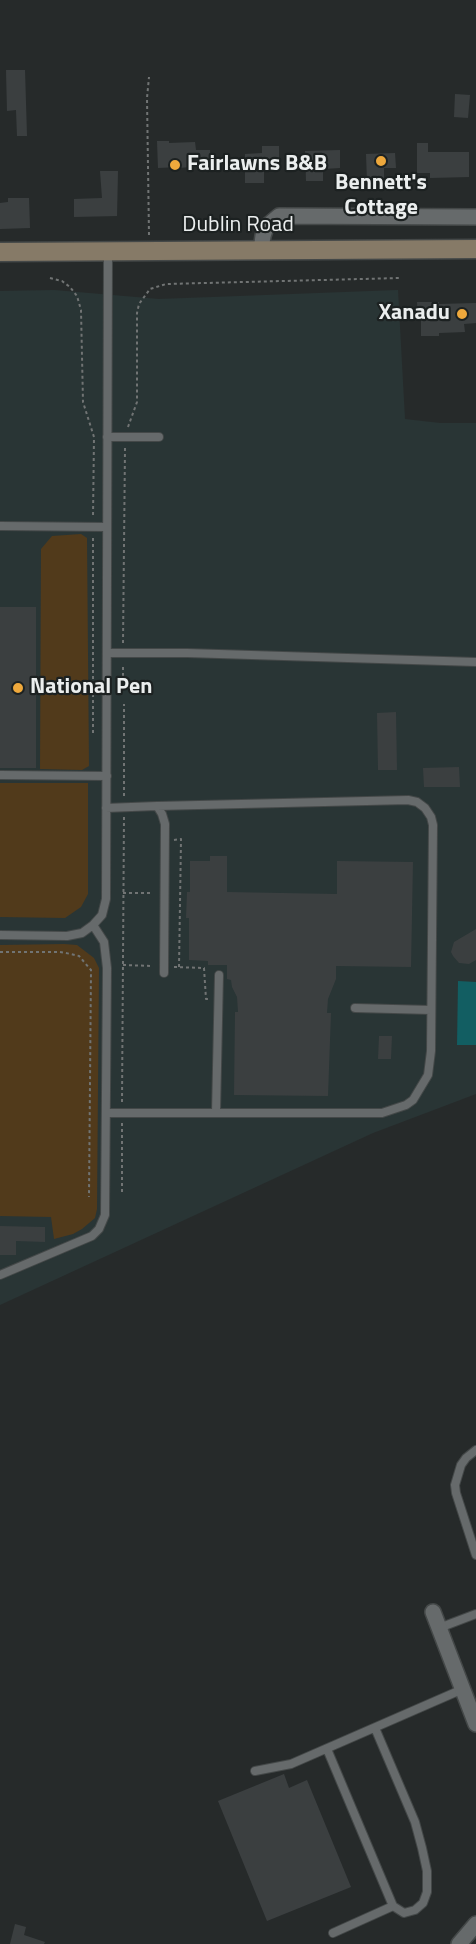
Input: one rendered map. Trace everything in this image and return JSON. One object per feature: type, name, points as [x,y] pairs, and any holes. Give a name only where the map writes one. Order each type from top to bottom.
[{"type":"main road","name":"Dublin Road","points":[[0,252],[476,249]]},
{"type":"street","points":[[261,250],[266,227],[279,216],[284,215],[476,217]]},
{"type":"street","points":[[433,1612],[476,1724]]},
{"type":"street","points":[[459,1944],[476,1924]]},
{"type":"street","points":[[464,1944],[476,1942]]},
{"type":"lane","points":[[0,936],[67,936],[82,933],[102,915],[106,899],[108,251]]},
{"type":"lane","points":[[107,437],[159,437]]},
{"type":"lane","points":[[0,526],[107,526]]},
{"type":"lane","points":[[107,652],[476,662]]},
{"type":"lane","points":[[0,775],[107,776]]},
{"type":"lane","points":[[106,808],[408,800],[417,802],[425,808],[433,825],[431,1051],[428,1075],[413,1100],[406,1105],[382,1113],[107,1113]]},
{"type":"lane","points":[[157,806],[165,824],[164,970]]},
{"type":"lane","points":[[0,1275],[92,1236],[99,1229],[105,1215],[107,968],[104,942],[93,925]]},
{"type":"lane","points":[[216,1113],[219,975]]},
{"type":"lane","points":[[355,1008],[431,1010]]},
{"type":"lane","points":[[476,1450],[461,1465],[455,1485],[476,1555]]},
{"type":"lane","points":[[439,1628],[476,1614]]},
{"type":"lane","points":[[255,1771],[291,1764],[463,1689]]},
{"type":"lane","points":[[327,1749],[393,1906],[404,1913],[415,1910],[423,1903],[427,1892],[427,1871],[415,1822],[375,1728]]},
{"type":"lane","points":[[333,1933],[393,1906]]},
{"type":"path","points":[[149,77],[147,99],[149,250]]},
{"type":"path","points":[[51,278],[62,281],[70,287],[77,296],[81,310],[83,402],[94,436],[93,733]]},
{"type":"path","points":[[123,682],[125,437],[137,402],[138,304],[150,289],[166,284],[400,278]]},
{"type":"path","points":[[122,1192],[124,704]]},
{"type":"path","points":[[165,840],[181,839],[179,967]]},
{"type":"path","points":[[123,893],[180,893]]},
{"type":"path","points":[[0,952],[71,954],[79,956],[91,970],[89,1197]]},
{"type":"path","points":[[123,965],[164,970],[179,967],[204,968],[206,999],[219,999]]},
{"type":"shaded area","points":[[54,290],[159,299],[398,290],[405,419],[440,423],[476,423],[476,1094],[373,1133],[0,1305],[0,291]]},
{"type":"shaded area","points":[[81,534],[87,538],[89,766],[82,770],[40,769],[41,549],[52,536]]},
{"type":"shaded area","points":[[0,783],[88,783],[88,894],[81,907],[65,918],[0,917]]},
{"type":"shaded area","points":[[0,945],[77,945],[94,958],[99,968],[97,1209],[95,1218],[82,1229],[54,1239],[51,1217],[0,1216]]},
{"type":"water","points":[[458,981],[476,982],[476,1045],[457,1045]]},
{"type":"building","points":[[6,70],[25,70],[27,136],[17,136],[16,110],[7,111]]},
{"type":"building","points":[[455,94],[470,95],[468,118],[454,117]]},
{"type":"building","points":[[157,141],[195,142],[196,150],[210,150],[211,165],[158,168]]},
{"type":"building","points":[[417,143],[428,143],[428,152],[469,152],[469,177],[430,178],[430,173],[417,173]]},
{"type":"building","points":[[262,146],[279,146],[279,168],[264,168],[264,183],[245,183],[245,154],[262,153]]},
{"type":"building","points":[[340,150],[340,168],[323,169],[323,181],[306,181],[305,151]]},
{"type":"building","name":"Bennett's Cottage","points":[[395,153],[396,168],[384,168],[384,181],[367,181],[366,154]]},
{"type":"building","points":[[100,171],[118,171],[117,216],[74,217],[74,199],[102,198]]},
{"type":"building","points":[[8,198],[29,198],[30,228],[0,229],[0,203],[8,202]]},
{"type":"building","points":[[417,302],[476,303],[476,323],[464,324],[465,332],[421,336],[421,317],[418,317]]},
{"type":"building","name":"National Pen","points":[[0,607],[36,607],[36,768],[0,768]]},
{"type":"building","points":[[396,712],[397,770],[378,770],[377,713]]},
{"type":"building","points":[[459,767],[460,787],[424,787],[423,768]]},
{"type":"building","points":[[210,856],[227,856],[227,892],[337,894],[337,861],[413,862],[411,967],[336,966],[336,979],[328,999],[327,1013],[331,1013],[328,1096],[234,1095],[235,1012],[238,1012],[237,997],[231,980],[227,979],[227,965],[208,965],[208,961],[189,960],[189,918],[186,918],[187,892],[190,892],[190,861],[210,861]]},
{"type":"building","points":[[476,929],[476,960],[469,964],[459,963],[451,952],[454,942]]},
{"type":"building","points":[[379,1036],[392,1036],[391,1059],[378,1059]]},
{"type":"building","points":[[0,1226],[45,1227],[45,1242],[16,1241],[16,1255],[0,1255]]},
{"type":"building","points":[[284,1774],[289,1788],[307,1780],[351,1887],[267,1921],[218,1801]]},
{"type":"building","points":[[15,1924],[26,1927],[24,1935],[45,1942],[44,1944],[10,1944]]},
{"type":"place","name":"Bennett's Cottage","points":[[381,161]]},
{"type":"place","name":"Fairlawns B&B","points":[[175,165]]},
{"type":"place","name":"Xanadu","points":[[462,314]]},
{"type":"place","name":"National Pen","points":[[18,688]]}]
